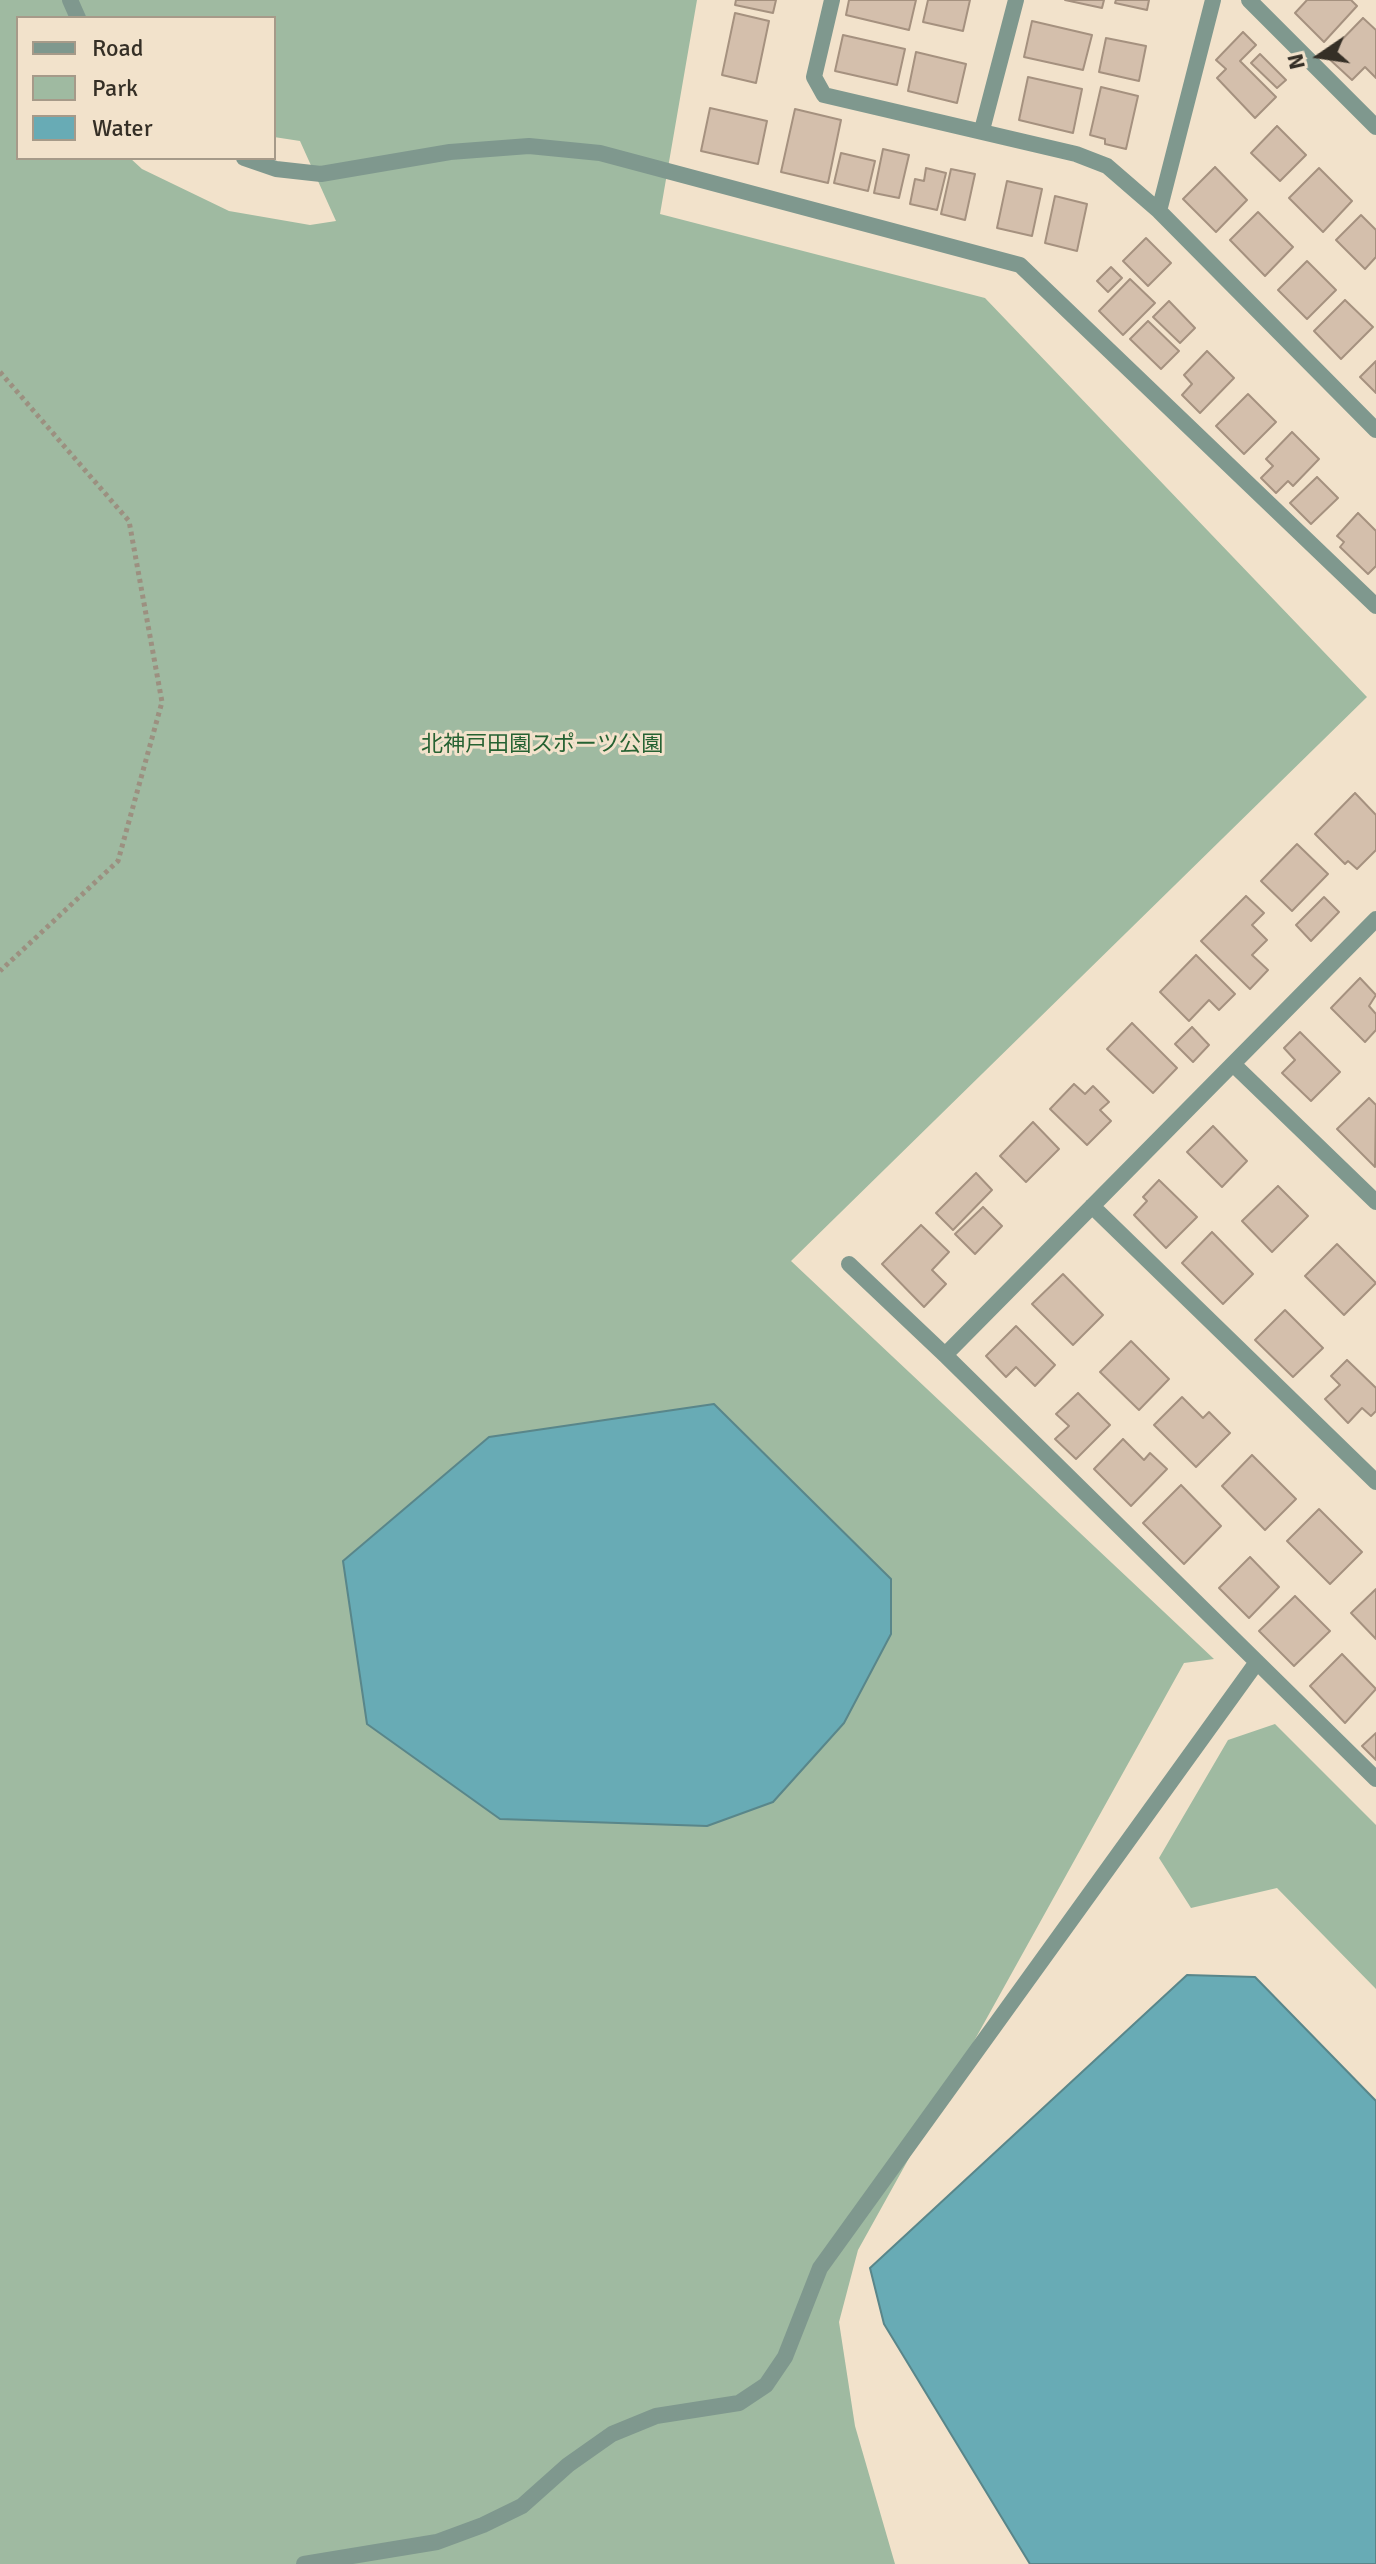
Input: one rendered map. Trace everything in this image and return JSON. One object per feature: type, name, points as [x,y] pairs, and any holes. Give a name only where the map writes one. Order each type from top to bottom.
[{"type":"street","points":[[832,0],[814,77],[824,95],[982,130],[1107,166],[1159,211],[1376,430]]},
{"type":"street","points":[[982,130],[1016,0]]},
{"type":"street","points":[[1159,211],[1213,0]]},
{"type":"street","points":[[1249,0],[1376,127]]},
{"type":"street","points":[[250,160],[276,169],[321,174],[450,152],[529,146],[600,153],[1020,265],[1376,606]]},
{"type":"street","points":[[945,1355],[1376,919]]},
{"type":"street","points":[[1233,1064],[1376,1202]]},
{"type":"street","points":[[1092,1206],[1376,1482]]},
{"type":"street","points":[[849,1264],[1376,1779]]},
{"type":"street","points":[[304,2564],[437,2542],[483,2525],[522,2506],[568,2465],[612,2434],[656,2416],[739,2403],[766,2385],[785,2357],[820,2268],[1027,1976],[1257,1662]]},
{"type":"path","points":[[0,372],[129,521],[162,702],[118,861],[0,971]]},
{"type":"green space","name":"北神戸田園スポーツ公園","points":[[0,0],[697,0],[660,214],[985,298],[1367,697],[791,1261],[1214,1659],[1184,1663],[858,2250],[839,2322],[855,2426],[895,2564],[0,2564]]},
{"type":"green space","points":[[1275,1724],[1376,1825],[1376,1989],[1277,1888],[1191,1908],[1159,1858],[1228,1740]]},
{"type":"water","points":[[714,1404],[891,1579],[891,1634],[844,1723],[773,1802],[707,1826],[500,1819],[367,1724],[343,1561],[489,1437]]},
{"type":"water","points":[[1187,1975],[1255,1977],[1376,2101],[1376,2564],[1030,2564],[884,2324],[870,2268]]},
{"type":"building","points":[[736,0],[776,0],[773,13],[735,5]]},
{"type":"building","points":[[849,0],[916,0],[909,30],[846,15]]},
{"type":"building","points":[[928,0],[970,0],[963,31],[923,22]]},
{"type":"building","points":[[1065,0],[1104,0],[1102,8]]},
{"type":"building","points":[[1116,0],[1149,0],[1147,10],[1115,3]]},
{"type":"building","points":[[1307,0],[1351,0],[1357,6],[1324,42],[1295,13]]},
{"type":"building","points":[[735,13],[769,21],[756,83],[722,75]]},
{"type":"building","points":[[1363,18],[1376,30],[1376,78],[1365,67],[1352,80],[1326,56]]},
{"type":"building","points":[[1032,21],[1092,35],[1083,70],[1024,57]]},
{"type":"building","points":[[1243,32],[1256,45],[1240,61],[1276,97],[1255,118],[1217,78],[1226,69],[1216,60]]},
{"type":"building","points":[[843,35],[905,49],[897,85],[835,71]]},
{"type":"building","points":[[1106,38],[1146,46],[1139,81],[1099,72]]},
{"type":"building","points":[[916,52],[966,64],[957,103],[908,91]]},
{"type":"building","points":[[1260,54],[1286,80],[1277,88],[1251,63]]},
{"type":"building","points":[[1028,77],[1082,89],[1073,133],[1019,120]]},
{"type":"building","points":[[1101,87],[1138,96],[1126,149],[1105,144],[1105,139],[1090,135]]},
{"type":"building","points":[[710,108],[767,121],[758,164],[701,151]]},
{"type":"building","points":[[795,109],[841,120],[828,183],[781,172]]},
{"type":"building","points":[[1277,126],[1306,155],[1280,181],[1251,153]]},
{"type":"building","points":[[883,149],[909,155],[899,198],[874,193]]},
{"type":"building","points":[[841,153],[875,161],[868,191],[834,183]]},
{"type":"building","points":[[1215,167],[1247,200],[1216,232],[1183,199]]},
{"type":"building","points":[[926,168],[946,173],[937,210],[910,204],[915,179],[924,181]]},
{"type":"building","points":[[1319,168],[1352,201],[1323,232],[1289,198]]},
{"type":"building","points":[[951,169],[975,174],[965,220],[941,214]]},
{"type":"building","points":[[1007,181],[1042,189],[1032,236],[997,228]]},
{"type":"building","points":[[1055,196],[1087,204],[1077,251],[1045,243]]},
{"type":"building","points":[[1258,212],[1293,247],[1265,276],[1230,240]]},
{"type":"building","points":[[1361,215],[1376,230],[1376,257],[1365,269],[1336,240]]},
{"type":"building","points":[[1146,238],[1171,263],[1148,286],[1123,261]]},
{"type":"building","points":[[1307,261],[1336,290],[1307,319],[1278,290]]},
{"type":"building","points":[[1111,267],[1122,278],[1108,292],[1097,281]]},
{"type":"building","points":[[1130,279],[1155,303],[1123,335],[1099,311]]},
{"type":"building","points":[[1345,300],[1373,327],[1341,359],[1314,331]]},
{"type":"building","points":[[1169,301],[1195,328],[1180,343],[1153,317]]},
{"type":"building","points":[[1148,321],[1179,351],[1161,369],[1130,339]]},
{"type":"building","points":[[1207,351],[1234,378],[1200,413],[1182,395],[1192,384],[1184,375]]},
{"type":"building","points":[[1376,361],[1376,393],[1360,377]]},
{"type":"building","points":[[1248,394],[1276,422],[1244,454],[1216,426]]},
{"type":"building","points":[[1292,432],[1319,459],[1293,486],[1288,481],[1276,493],[1261,478],[1273,466],[1266,459]]},
{"type":"building","points":[[1317,477],[1338,498],[1311,524],[1290,503]]},
{"type":"building","points":[[1358,513],[1376,531],[1376,566],[1368,574],[1340,547],[1344,542],[1337,536]]},
{"type":"building","points":[[1355,793],[1376,815],[1376,850],[1357,869],[1348,861],[1345,864],[1315,834]]},
{"type":"building","points":[[1297,844],[1328,874],[1292,911],[1261,881]]},
{"type":"building","points":[[1246,896],[1264,913],[1252,925],[1267,940],[1252,955],[1268,970],[1250,989],[1201,941]]},
{"type":"building","points":[[1324,897],[1339,912],[1311,941],[1296,925]]},
{"type":"building","points":[[1196,955],[1235,994],[1219,1010],[1209,1000],[1189,1021],[1160,992]]},
{"type":"building","points":[[1360,978],[1376,995],[1369,1006],[1376,1014],[1376,1030],[1365,1042],[1331,1008]]},
{"type":"building","points":[[1132,1023],[1177,1068],[1153,1093],[1107,1049]]},
{"type":"building","points":[[1192,1027],[1209,1045],[1193,1062],[1175,1044]]},
{"type":"building","points":[[1300,1032],[1340,1072],[1311,1101],[1282,1073],[1295,1060],[1284,1048]]},
{"type":"building","points":[[1074,1084],[1085,1094],[1093,1086],[1109,1102],[1100,1110],[1111,1121],[1087,1145],[1050,1109]]},
{"type":"building","points":[[1369,1098],[1376,1105],[1375,1167],[1337,1129]]},
{"type":"building","points":[[1033,1122],[1059,1149],[1026,1182],[1000,1156]]},
{"type":"building","points":[[1213,1126],[1247,1161],[1222,1187],[1187,1152]]},
{"type":"building","points":[[976,1173],[992,1190],[953,1230],[936,1213]]},
{"type":"building","points":[[1159,1180],[1197,1217],[1166,1248],[1134,1215],[1147,1201],[1143,1197]]},
{"type":"building","points":[[1278,1186],[1308,1216],[1272,1252],[1242,1221]]},
{"type":"building","points":[[983,1207],[1002,1226],[975,1254],[955,1234]]},
{"type":"building","points":[[921,1225],[949,1252],[932,1270],[946,1284],[924,1307],[882,1264]]},
{"type":"building","points":[[1212,1232],[1253,1274],[1223,1304],[1182,1263]]},
{"type":"building","points":[[1337,1244],[1376,1283],[1344,1315],[1305,1276]]},
{"type":"building","points":[[1063,1274],[1103,1315],[1073,1345],[1032,1304]]},
{"type":"building","points":[[1285,1310],[1323,1348],[1293,1377],[1255,1340]]},
{"type":"building","points":[[1016,1326],[1055,1365],[1035,1386],[1016,1367],[1006,1377],[986,1356]]},
{"type":"building","points":[[1131,1341],[1169,1379],[1139,1410],[1100,1372]]},
{"type":"building","points":[[1347,1360],[1376,1388],[1376,1411],[1371,1416],[1362,1408],[1348,1423],[1325,1399],[1340,1385],[1331,1376]]},
{"type":"building","points":[[1078,1393],[1110,1425],[1076,1459],[1055,1439],[1069,1426],[1056,1414]]},
{"type":"building","points":[[1182,1397],[1203,1418],[1209,1412],[1230,1433],[1196,1467],[1154,1425]]},
{"type":"building","points":[[1123,1439],[1144,1460],[1150,1453],[1167,1469],[1131,1506],[1094,1469]]},
{"type":"building","points":[[1252,1455],[1296,1499],[1265,1530],[1222,1486]]},
{"type":"building","points":[[1181,1485],[1221,1526],[1184,1564],[1143,1523]]},
{"type":"building","points":[[1319,1509],[1362,1552],[1330,1584],[1287,1541]]},
{"type":"building","points":[[1250,1557],[1279,1587],[1249,1618],[1219,1588]]},
{"type":"building","points":[[1376,1589],[1376,1639],[1351,1613]]},
{"type":"building","points":[[1295,1596],[1330,1631],[1294,1666],[1259,1631]]},
{"type":"building","points":[[1342,1654],[1376,1689],[1345,1723],[1310,1686]]},
{"type":"building","points":[[1376,1733],[1376,1760],[1362,1746]]}]
